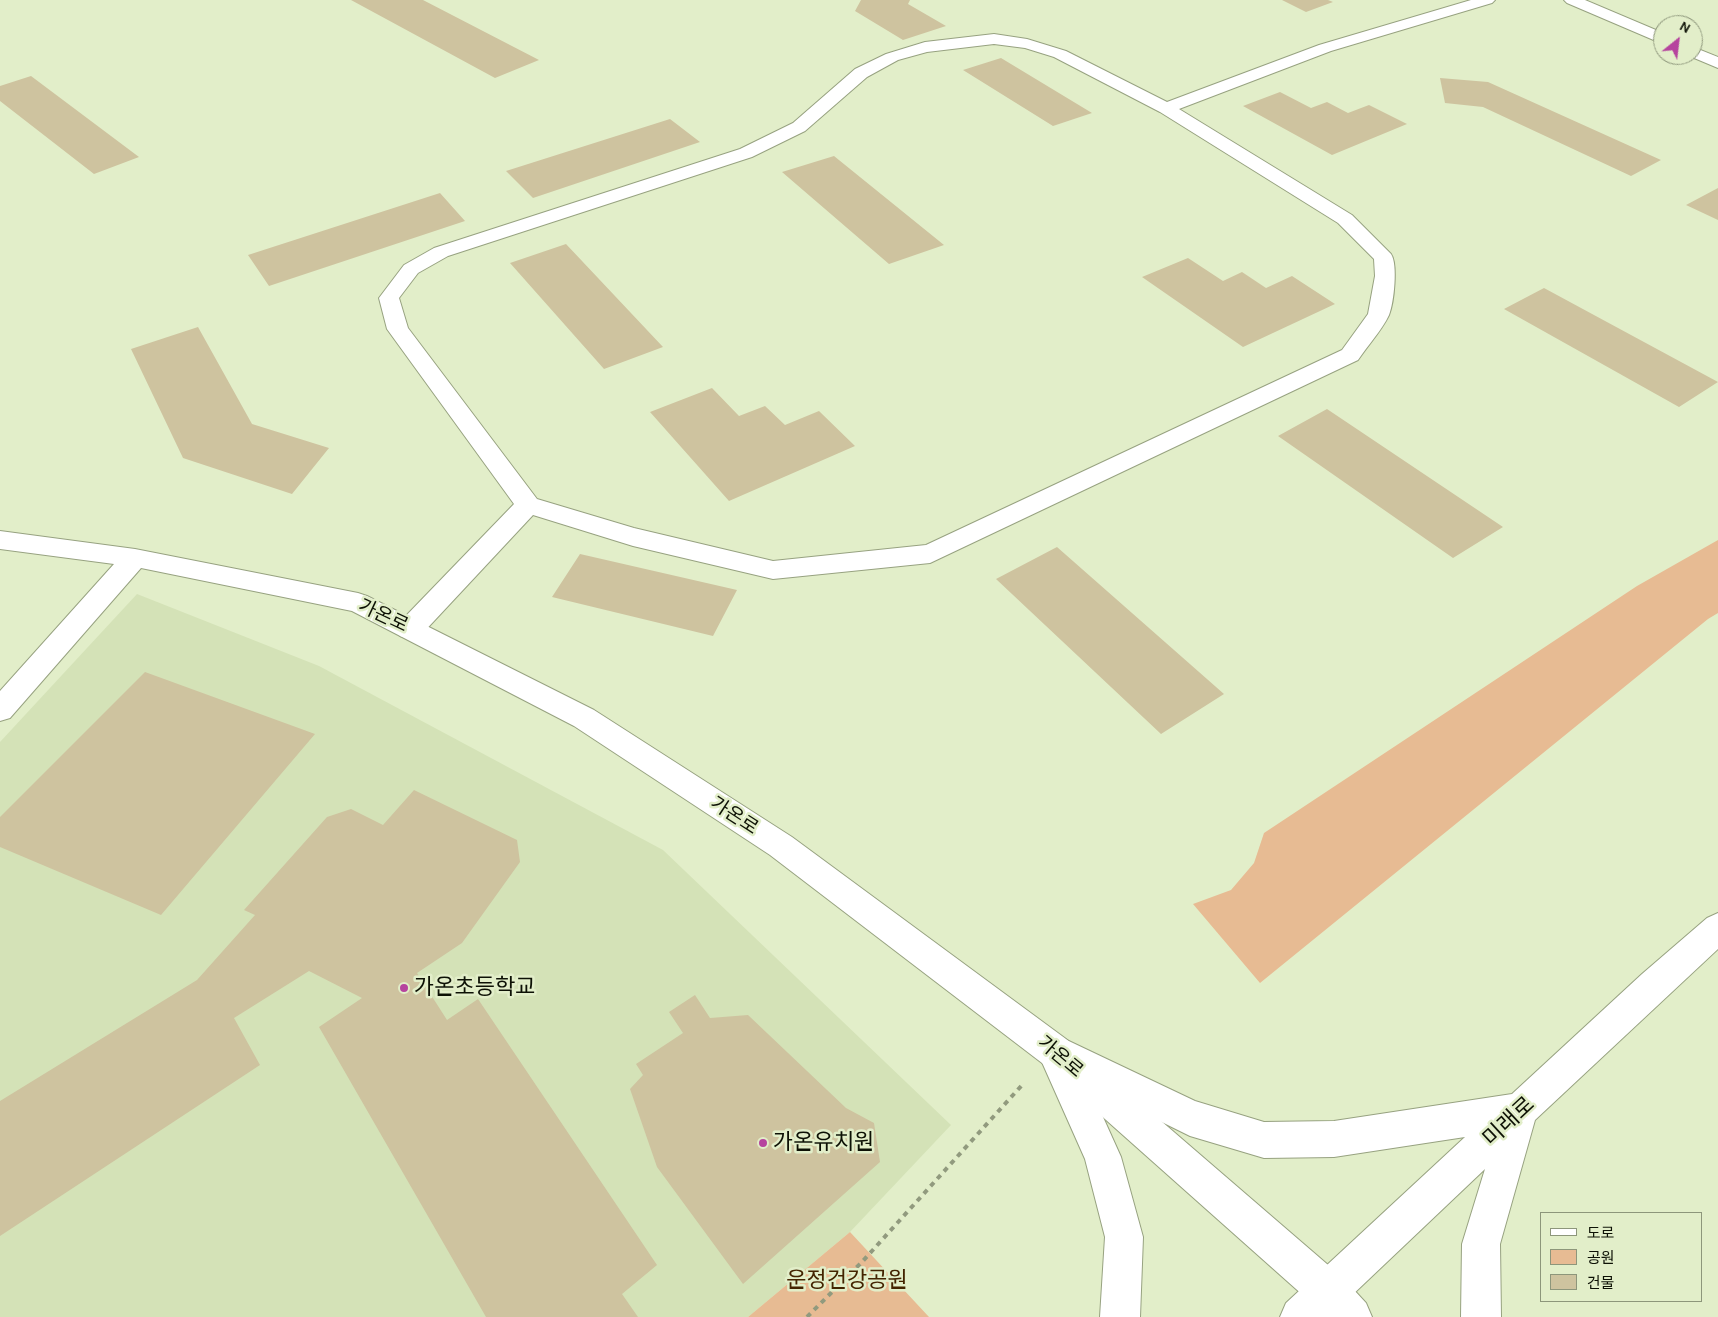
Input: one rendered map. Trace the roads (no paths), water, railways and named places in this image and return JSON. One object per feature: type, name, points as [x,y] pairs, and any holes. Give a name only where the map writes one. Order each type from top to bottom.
[{"type":"street","points":[[1166,108],[1325,48],[1486,0]]},
{"type":"street","points":[[1572,0],[1653,35]]},
{"type":"street","points":[[994,39],[1027,44],[1060,54],[1166,108],[1345,219],[1384,258],[1385,276],[1379,314],[1350,355],[930,554],[773,570],[633,537],[528,504],[398,329],[389,298],[411,269],[441,252],[746,153],[800,127],[861,73],[892,57],[925,47],[994,39]]},
{"type":"street","points":[[1703,56],[1718,63]]},
{"type":"street","points":[[410,629],[528,504]]},
{"type":"street","name":"가온로","points":[[0,540],[135,558],[358,603],[584,718],[781,846],[1054,1051],[1340,1304]]},
{"type":"street","points":[[0,710],[135,558]]},
{"type":"street","name":"미래로","points":[[1300,1317],[1340,1304],[1520,1111],[1654,985],[1718,928]]},
{"type":"street","points":[[1054,1051],[1190,1118],[1264,1140],[1334,1139],[1520,1111],[1481,1244],[1481,1317]]},
{"type":"street","points":[[1054,1051],[1103,1157],[1124,1237],[1120,1317]]},
{"type":"place","name":"가온초등학교","points":[[404,988]]},
{"type":"place","name":"가온유치원","points":[[763,1143]]},
{"type":"park label","name":"운정건강공원","points":[[847,1281]]}]
